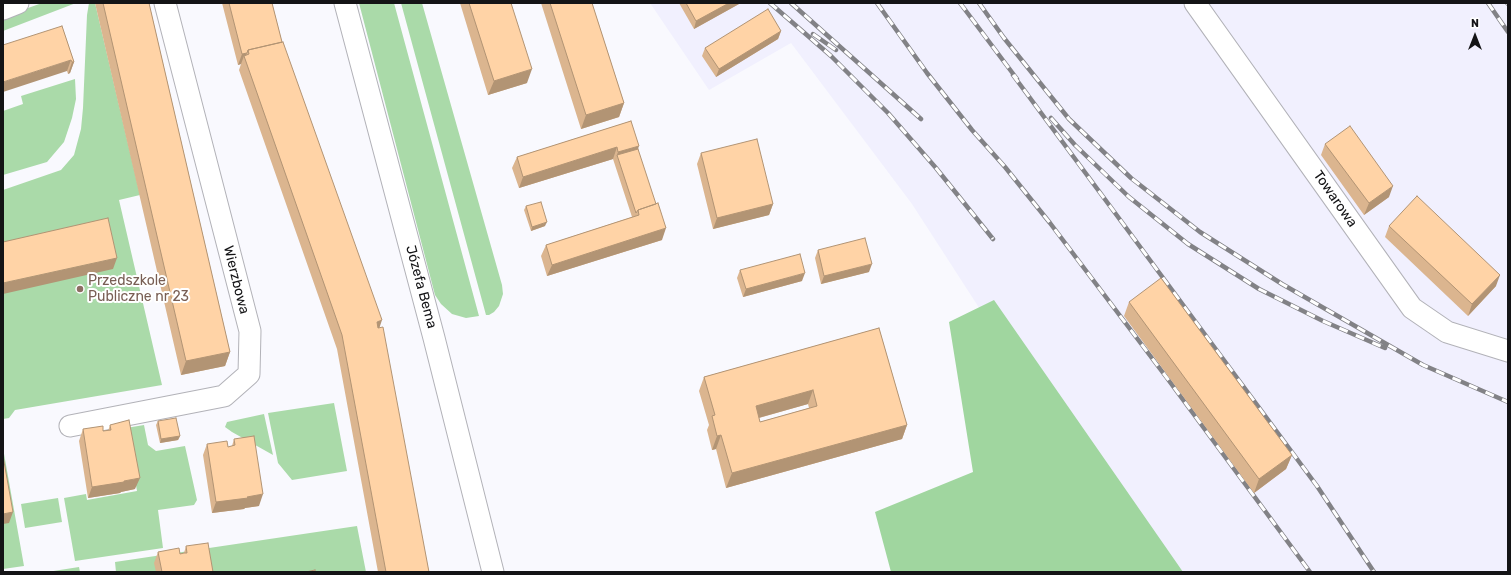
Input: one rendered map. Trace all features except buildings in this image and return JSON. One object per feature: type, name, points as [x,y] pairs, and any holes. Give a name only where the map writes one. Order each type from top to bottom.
[{"type":"street","points":[[3,9],[18,3]]},
{"type":"street","name":"Wierzbowa","points":[[70,426],[224,396],[249,374],[250,331],[166,3]]},
{"type":"street","name":"Józefa Bema","points":[[345,3],[434,338],[493,572]]},
{"type":"street","name":"Towarowa","points":[[1195,3],[1412,308],[1447,332],[1508,351]]},
{"type":"shaded area","points":[[650,3],[1508,3],[1508,572],[1163,572],[1069,447],[912,204],[791,43],[709,90]]},
{"type":"green space","points":[[42,3],[76,3],[3,31],[3,17]]},
{"type":"green space","name":"Przedszkole Publiczne nr 23","points":[[89,3],[95,3],[140,195],[119,200],[162,385],[15,410],[9,418],[3,419],[3,190],[61,170],[74,155],[81,129],[87,15]]},
{"type":"green space","points":[[359,3],[394,3],[479,316],[466,318],[452,314],[441,304],[435,295]]},
{"type":"green space","points":[[401,3],[422,3],[502,285],[503,294],[499,306],[489,315],[486,315]]},
{"type":"green space","points":[[75,79],[76,99],[72,118],[64,142],[47,162],[3,175],[3,111],[23,104],[21,96]]},
{"type":"green space","points":[[994,300],[1183,572],[891,572],[875,512],[973,472],[949,322]]},
{"type":"green space","points":[[334,403],[347,471],[292,480],[278,463],[268,413]]},
{"type":"green space","points":[[264,414],[273,455],[225,427],[227,422]]},
{"type":"green space","points":[[144,425],[148,445],[156,451],[185,446],[197,500],[194,505],[158,510],[163,548],[75,561],[64,498],[86,494],[87,500],[137,491],[126,428]]},
{"type":"green space","points":[[3,448],[24,566],[3,569]]},
{"type":"green space","points":[[58,498],[62,522],[25,528],[21,504]]},
{"type":"green space","points":[[357,526],[366,572],[116,572],[115,562]]},
{"type":"green space","points":[[79,567],[80,572],[47,572]]},
{"type":"railway","points":[[770,3],[831,56],[888,113],[936,168],[993,239]]},
{"type":"railway","points":[[791,3],[921,119]]},
{"type":"railway","points":[[877,3],[927,73],[972,130],[1005,167],[1050,223],[1167,378],[1310,572]]},
{"type":"railway","points":[[960,3],[1017,79]]},
{"type":"railway","points":[[979,3],[1004,38],[1069,119],[1131,178],[1200,232],[1282,284],[1423,365],[1508,402]]},
{"type":"railway","points":[[1488,3],[1508,32]]},
{"type":"railway","points":[[813,34],[836,50]]},
{"type":"railway","points":[[1013,75],[1317,486],[1374,572]]},
{"type":"railway","points":[[1051,118],[1075,145],[1129,197],[1188,244],[1259,289],[1323,321],[1385,348]]},
{"type":"place","name":"Przedszkole Publiczne nr 23","points":[[80,289]]}]
